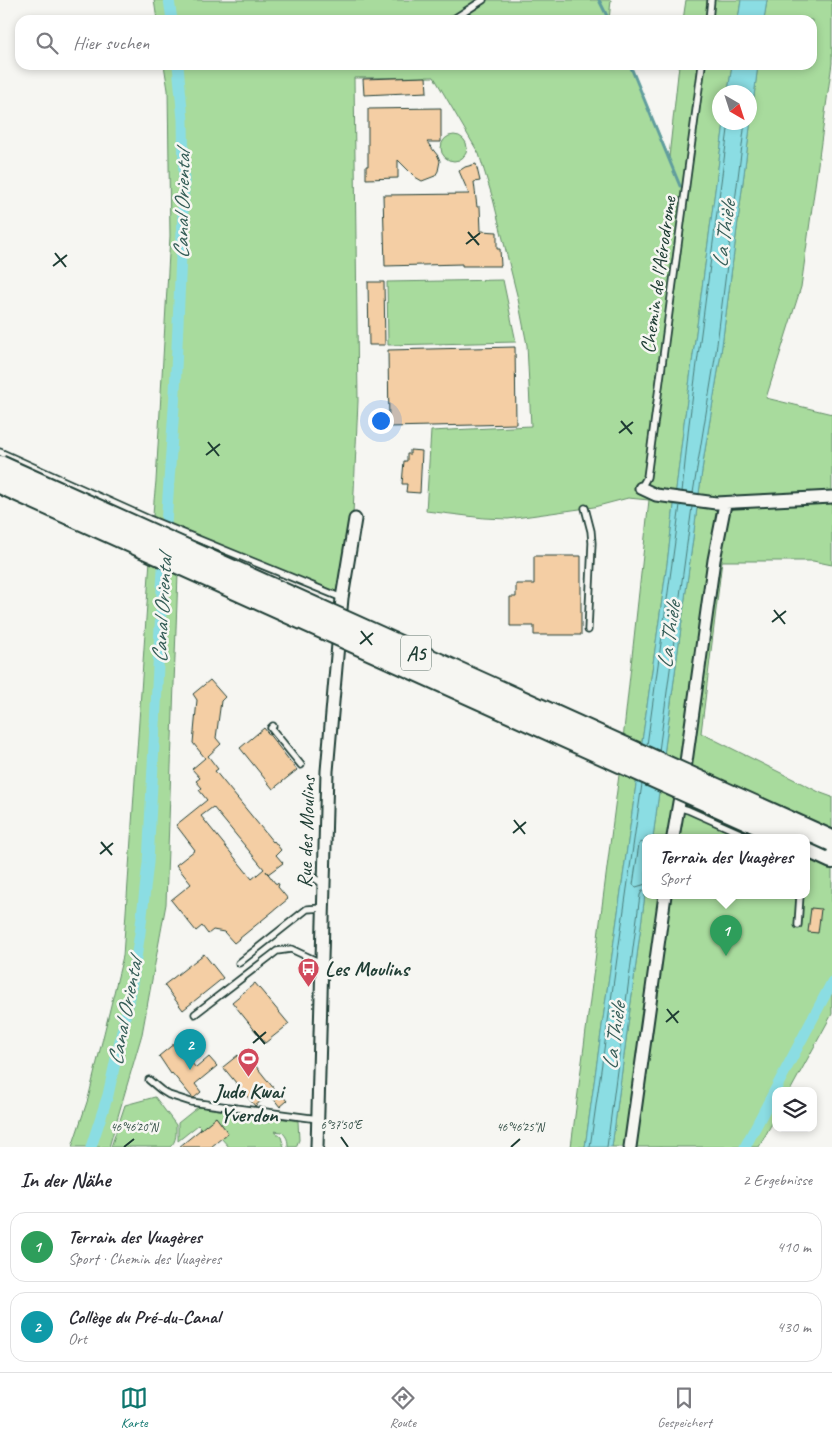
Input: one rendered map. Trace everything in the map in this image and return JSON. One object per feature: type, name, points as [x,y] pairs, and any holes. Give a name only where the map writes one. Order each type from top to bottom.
[{"type":"highway","name":"A5","points":[[0,466],[832,841]]},
{"type":"highway","name":"A5","points":[[0,483],[780,834]]},
{"type":"highway","points":[[810,848],[832,858]]},
{"type":"street","points":[[642,488],[656,495],[721,503],[832,497]]},
{"type":"street","points":[[673,834],[686,762],[721,503]]},
{"type":"street","name":"Rue des Moulins","points":[[317,1147],[327,771],[342,598],[355,519]]},
{"type":"street","points":[[630,1147],[664,899]]},
{"type":"lane","points":[[460,15],[483,0]]},
{"type":"lane","points":[[709,15],[711,0]]},
{"type":"lane","name":"Chemin de l'Aérodrome","points":[[642,488],[647,477],[701,70]]},
{"type":"lane","points":[[0,452],[179,531],[342,598]]},
{"type":"lane","points":[[585,508],[592,543],[588,630]]},
{"type":"lane","points":[[273,726],[271,728],[301,765]]},
{"type":"lane","points":[[678,806],[742,834]]},
{"type":"lane","points":[[310,875],[324,884]]},
{"type":"lane","points":[[798,925],[800,899]]},
{"type":"lane","points":[[239,963],[307,909],[323,908]]},
{"type":"lane","points":[[195,1014],[277,950],[291,949],[322,963]]},
{"type":"lane","points":[[149,1080],[169,1095],[191,1102],[318,1119]]},
{"type":"green space","points":[[154,0],[611,0],[610,15],[156,15]]},
{"type":"green space","points":[[686,0],[741,0],[739,15],[684,15]]},
{"type":"green space","points":[[767,0],[832,0],[832,63],[801,287],[766,398],[832,414],[832,565],[813,561],[722,561],[701,733],[832,797],[832,1014],[792,1087],[772,1087],[772,1123],[759,1147],[612,1147],[644,899],[810,899],[810,834],[653,834],[704,456],[721,353],[750,130],[757,130],[757,85],[755,85],[757,70],[817,70],[817,15],[765,15]]},
{"type":"green space","points":[[165,70],[632,70],[669,157],[678,70],[731,70],[729,85],[712,85],[712,130],[723,130],[667,564],[585,1147],[571,1147],[620,767],[649,500],[628,498],[594,507],[508,519],[426,511],[431,431],[531,426],[527,345],[518,299],[493,199],[479,154],[434,77],[354,78],[358,401],[353,514],[342,598],[182,533],[178,574],[166,904],[142,1034],[109,1147],[72,1147],[88,1099],[123,956],[156,481],[170,236],[168,90]]},
{"type":"green space","points":[[454,135],[463,139],[467,148],[463,157],[454,161],[445,157],[441,148],[445,139]]},
{"type":"green space","points":[[503,280],[516,342],[388,345],[387,282]]},
{"type":"green space","points":[[155,1097],[176,1125],[176,1137],[172,1145],[170,1147],[111,1147],[125,1105]]},
{"type":"green space","points":[[198,1107],[298,1121],[299,1140],[296,1147],[288,1147],[284,1134],[274,1131],[281,1137],[284,1147],[229,1147],[221,1138],[228,1133],[216,1117],[202,1129],[198,1125],[178,1141],[178,1123]]},
{"type":"water","points":[[741,0],[767,0],[765,15],[739,15]]},
{"type":"water","points":[[731,70],[757,70],[755,85],[729,85]]},
{"type":"water","name":"La Thièle","points":[[723,130],[750,130],[721,353],[704,456],[653,834],[642,834],[642,899],[644,899],[612,1147],[585,1147],[667,564]]},
{"type":"building","points":[[426,77],[427,92],[364,95],[363,79]]},
{"type":"building","points":[[441,108],[441,142],[427,142],[440,161],[435,176],[422,181],[415,177],[398,160],[398,178],[366,179],[366,166],[368,166],[368,109]]},
{"type":"building","points":[[476,164],[480,181],[474,182],[477,207],[480,207],[481,231],[497,232],[497,249],[500,249],[501,266],[462,266],[462,264],[385,266],[383,195],[469,194],[459,171]]},
{"type":"building","points":[[368,282],[384,282],[385,345],[369,345]]},
{"type":"building","points":[[515,347],[516,424],[389,427],[388,350]]},
{"type":"building","points":[[410,450],[422,451],[420,493],[406,492],[407,484],[402,484],[404,461],[407,461],[407,454],[410,454]]},
{"type":"building","points":[[534,556],[581,556],[581,635],[534,635],[534,626],[510,626],[510,597],[516,597],[516,584],[534,584]]},
{"type":"building","points":[[210,680],[225,697],[221,701],[216,738],[221,744],[208,756],[218,769],[215,771],[281,850],[276,855],[283,863],[268,874],[275,883],[279,884],[278,887],[288,899],[234,943],[224,932],[213,930],[208,934],[202,926],[196,931],[171,900],[191,884],[176,865],[195,850],[176,825],[207,800],[199,790],[202,788],[196,781],[200,778],[192,769],[205,758],[193,743],[197,700],[193,694]],"holes":[[[213,807],[264,869],[252,879],[201,816]]]},
{"type":"building","points":[[264,728],[297,770],[273,789],[240,748]]},
{"type":"building","points":[[811,908],[821,909],[818,933],[808,932]]},
{"type":"building","points":[[204,954],[223,978],[183,1010],[164,985]]},
{"type":"building","points":[[255,983],[289,1024],[265,1043],[232,1002]]},
{"type":"building","points":[[181,1038],[187,1046],[182,1051],[196,1068],[209,1057],[217,1066],[195,1084],[201,1092],[194,1098],[171,1074],[159,1056]]},
{"type":"building","name":"Judo Kwai Yverdon","points":[[238,1055],[246,1064],[251,1060],[275,1090],[255,1106],[223,1067]]},
{"type":"building","points":[[280,1093],[287,1101],[280,1107],[273,1098]]},
{"type":"building","points":[[216,1117],[228,1133],[211,1147],[179,1147]]},
{"type":"waterway","name":"Canal Oriental","points":[[169,0],[171,15]]},
{"type":"waterway","points":[[599,0],[606,15]]},
{"type":"waterway","name":"Canal Oriental","points":[[91,1147],[108,1095],[131,990],[148,863],[163,569],[175,393],[184,186],[183,120],[178,70]]},
{"type":"waterway","points":[[632,70],[680,186]]},
{"type":"waterway","points":[[745,1147],[832,982]]},
{"type":"place","name":"Terrain des Vuagères","points":[[726,956]]},
{"type":"place","name":"Les Moulins","points":[[309,988]]},
{"type":"place","name":"Collège du Pré-du-Canal","points":[[190,1070]]},
{"type":"place","name":"Judo Kwai Yverdon","points":[[249,1078]]}]
